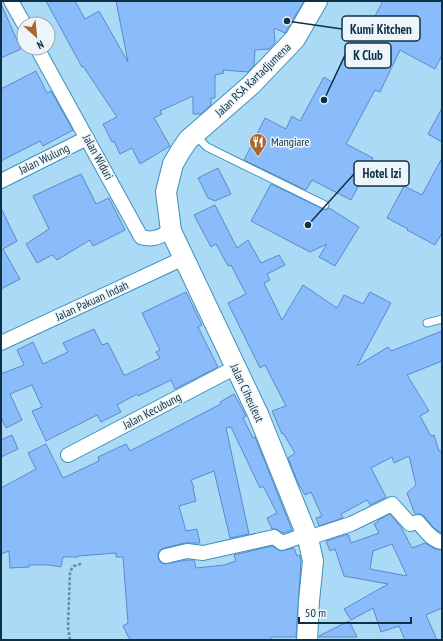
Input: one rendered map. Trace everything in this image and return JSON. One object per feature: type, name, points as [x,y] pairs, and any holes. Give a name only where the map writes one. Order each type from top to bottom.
[{"type":"street","points":[[11,1],[19,16]]},
{"type":"street","name":"Jalan RSA Kartadjumena","points":[[187,142],[251,85],[295,39],[317,1]]},
{"type":"street","name":"Jalan Widuri","points":[[42,56],[141,237],[149,240],[157,238],[172,230]]},
{"type":"street","name":"Jalan Wulung","points":[[1,181],[87,138]]},
{"type":"street","name":"Jalan Ciheuleut","points":[[187,142],[173,164],[166,192],[172,230],[258,414],[307,536],[313,561],[308,601],[307,640]]},
{"type":"street","name":"Jalan Pakuan Indah","points":[[1,344],[184,258]]},
{"type":"street","name":"Jalan Kecubung","points":[[68,455],[236,367]]},
{"type":"street","points":[[166,556],[187,550],[203,553],[274,537],[282,544],[351,524],[392,504],[410,524],[418,522],[434,539],[442,542]]},
{"type":"lane","points":[[187,142],[207,147],[325,205]]},
{"type":"lane","points":[[427,323],[442,319]]},
{"type":"path","points":[[70,640],[68,627],[70,571],[74,566],[81,564]]},
{"type":"building","points":[[46,1],[75,1],[85,19],[99,11],[128,62],[116,1],[304,1],[285,33],[274,28],[275,43],[269,49],[255,50],[254,65],[248,72],[223,70],[224,73],[215,75],[215,98],[211,98],[211,105],[201,114],[193,114],[193,96],[160,111],[162,114],[154,118],[170,146],[140,164],[132,148],[120,154],[114,141],[112,142],[103,124],[117,117],[83,66],[82,67],[56,19],[56,16],[54,16]]},
{"type":"building","points":[[383,1],[442,1],[442,55],[435,69],[400,50],[380,92],[375,90],[346,144],[373,158],[351,200],[312,180],[306,190],[244,160],[265,118],[286,129],[292,116],[300,121],[324,77],[332,82],[354,38],[361,42]]},
{"type":"building","points":[[1,4],[16,38],[16,51],[1,58]]},
{"type":"building","points":[[36,71],[47,93],[51,91],[73,130],[43,146],[40,141],[1,161],[1,89]]},
{"type":"building","points":[[442,108],[442,142],[428,134]]},
{"type":"building","points":[[442,158],[442,233],[435,245],[387,218],[404,186],[422,195]]},
{"type":"building","points":[[218,168],[231,194],[215,201],[208,198],[198,178]]},
{"type":"building","points":[[81,174],[96,204],[109,198],[125,230],[93,246],[90,240],[57,260],[52,255],[37,263],[26,244],[49,229],[33,196]]},
{"type":"building","points":[[271,184],[323,209],[326,210],[329,208],[359,227],[335,266],[319,257],[327,244],[310,252],[251,221]]},
{"type":"building","points":[[215,205],[237,248],[248,240],[261,263],[279,255],[285,265],[267,274],[270,280],[264,283],[282,320],[303,285],[337,308],[344,295],[363,304],[370,292],[391,303],[357,366],[388,347],[391,351],[442,331],[442,361],[407,375],[429,411],[420,416],[431,436],[434,435],[439,451],[442,451],[442,533],[434,528],[424,516],[415,514],[407,493],[416,485],[409,456],[394,463],[392,457],[371,468],[386,497],[370,505],[367,500],[341,514],[343,518],[319,526],[316,518],[322,516],[311,492],[305,495],[298,483],[288,458],[295,453],[283,433],[282,434],[272,411],[286,406],[265,365],[260,368],[228,303],[246,294],[231,265],[228,266],[216,244],[211,247],[194,215]]},
{"type":"building","points":[[1,208],[17,241],[3,249],[20,279],[1,289]]},
{"type":"building","points":[[186,292],[202,325],[198,327],[218,367],[175,389],[171,380],[138,396],[137,394],[117,405],[121,412],[101,422],[97,415],[46,441],[32,411],[42,407],[32,385],[10,394],[22,420],[6,428],[1,417],[1,374],[24,365],[17,350],[33,342],[43,364],[68,352],[63,343],[94,329],[102,345],[108,343],[124,375],[126,375],[160,358],[156,352],[160,350],[142,313]]},
{"type":"building","points":[[234,394],[246,416],[243,418],[253,438],[255,437],[292,530],[283,533],[276,529],[272,529],[267,518],[277,513],[263,486],[260,488],[231,427],[226,428],[249,534],[230,538],[214,471],[191,480],[196,501],[179,506],[186,531],[197,529],[200,543],[185,543],[164,548],[158,553],[158,558],[160,562],[164,564],[194,560],[196,568],[224,565],[236,561],[234,555],[272,546],[281,551],[294,548],[297,556],[300,555],[301,562],[296,637],[271,637],[271,640],[130,640],[123,626],[128,623],[123,557],[116,557],[116,553],[63,557],[61,567],[49,565],[29,565],[29,567],[10,568],[9,551],[1,554],[1,488],[36,469],[28,453],[46,444],[63,478],[99,461],[98,457],[126,444],[130,451],[221,404],[220,402]]},
{"type":"building","points":[[12,435],[18,449],[1,457],[1,440]]},
{"type":"building","points":[[390,514],[401,527],[412,548],[425,543],[435,549],[442,550],[442,608],[426,615],[437,640],[405,640],[399,626],[381,632],[373,608],[351,620],[344,609],[388,584],[344,576],[335,549],[330,551],[326,541],[348,534],[351,543],[379,533],[374,524],[378,522],[378,520]],"holes":[[[392,544],[407,576],[370,569],[373,551]]]},
{"type":"building","points":[[349,621],[357,637],[319,637],[319,636]]},
{"type":"place","name":"Kumi Kitchen","points":[[287,21]]},
{"type":"place","name":"K Club","points":[[324,100]]},
{"type":"place","name":"Mangiare","points":[[258,157]]},
{"type":"place","name":"Hotel Izi","points":[[308,225]]}]
